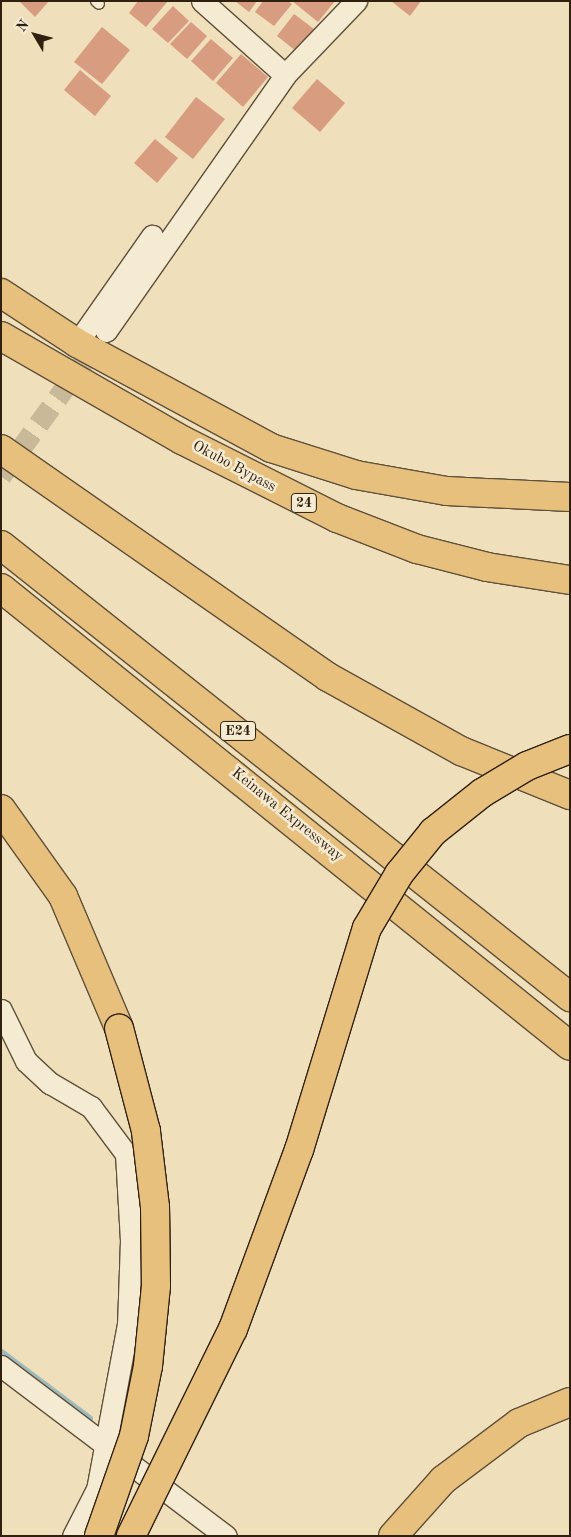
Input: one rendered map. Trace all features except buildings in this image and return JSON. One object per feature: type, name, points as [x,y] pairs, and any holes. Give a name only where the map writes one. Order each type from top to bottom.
[{"type":"highway","points":[[1,293],[77,342],[271,448],[356,475],[447,491],[570,497]]},
{"type":"highway","name":"Okubo Bypass","points":[[1,336],[198,448],[337,518],[417,549],[487,567],[570,580]]},
{"type":"highway","points":[[1,450],[328,677],[461,751],[570,795]]},
{"type":"highway","name":"E24","points":[[1,545],[570,997]]},
{"type":"highway","name":"Keinawa Expressway","points":[[1,588],[452,948],[570,1046]]},
{"type":"highway","points":[[131,1536],[232,1329],[299,1150],[367,928],[399,874],[433,832],[482,793],[527,766],[570,749]]},
{"type":"highway","points":[[1,809],[63,896],[119,1028],[146,1131],[155,1207],[156,1286],[148,1366],[134,1436],[99,1536]]},
{"type":"highway","points":[[399,1528],[443,1480],[519,1423],[570,1402]]},
{"type":"street","points":[[202,1],[285,75]]},
{"type":"street","points":[[106,331],[183,218],[285,75],[356,1]]},
{"type":"street","points":[[77,342],[162,223],[183,218]]},
{"type":"street","points":[[1,1010],[26,1061],[50,1083],[91,1107],[126,1154],[131,1240],[128,1324],[107,1445],[97,1490],[73,1536]]},
{"type":"street","points":[[1,1366],[226,1536]]},
{"type":"waterway","points":[[1,1352],[89,1418]]},
{"type":"tunnel","points":[[1,476],[100,339]]}]
